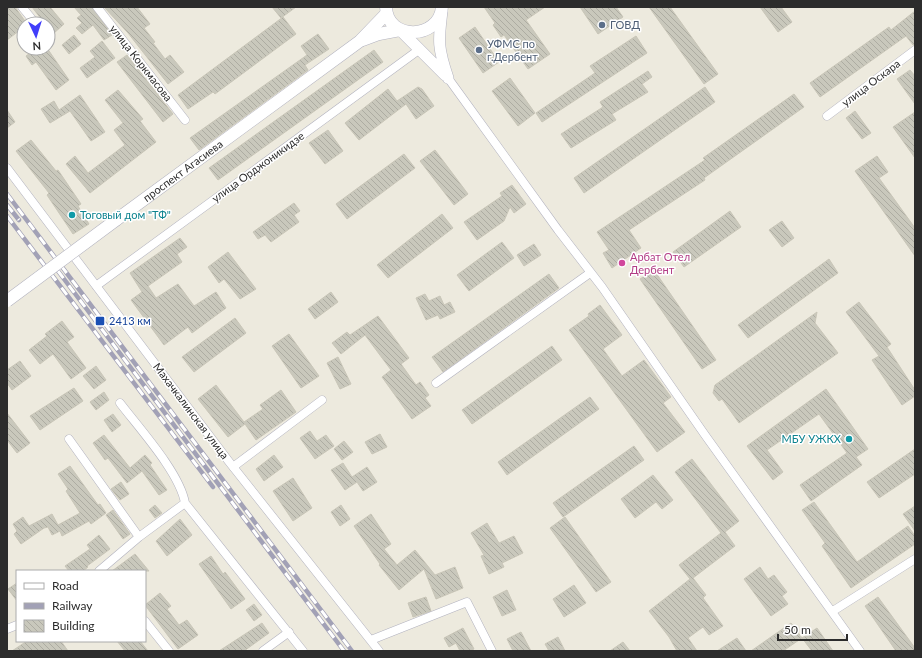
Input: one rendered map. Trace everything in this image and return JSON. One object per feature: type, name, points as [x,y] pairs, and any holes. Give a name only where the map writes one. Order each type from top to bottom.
[{"type":"main road","name":"проспект Агасиева","points":[[7,301],[360,41],[379,34],[400,30],[410,34],[428,29],[437,21],[443,8]]},
{"type":"main road","name":"проспект Агасиева","points":[[360,41],[384,9]]},
{"type":"main road","points":[[384,9],[392,23],[400,30]]},
{"type":"street","points":[[22,7],[29,16]]},
{"type":"street","name":"улица Коркмасова","points":[[97,7],[185,120]]},
{"type":"street","points":[[443,8],[438,39],[439,51],[448,78]]},
{"type":"street","points":[[400,30],[448,78],[590,273],[602,287],[705,435],[833,611],[860,651]]},
{"type":"street","name":"улица Орджоникидзе","points":[[96,286],[420,49]]},
{"type":"street","name":"улица Оскара","points":[[828,116],[915,50]]},
{"type":"street","name":"Махачкалинская улица","points":[[7,168],[234,467],[379,651]]},
{"type":"street","points":[[436,383],[590,273]]},
{"type":"street","points":[[234,467],[322,400]]},
{"type":"street","points":[[120,403],[161,457],[183,492],[185,503],[303,651]]},
{"type":"street","points":[[70,440],[139,537]]},
{"type":"street","points":[[103,570],[139,537],[185,503]]},
{"type":"street","points":[[833,611],[915,559]]},
{"type":"street","points":[[371,640],[467,602],[492,651]]},
{"type":"street","points":[[146,621],[169,651]]},
{"type":"street","points":[[263,651],[289,632]]},
{"type":"building","points":[[7,7],[15,7],[21,16],[16,16],[16,33],[7,40]]},
{"type":"building","points":[[32,7],[50,7],[64,24],[56,31],[56,16],[39,16]]},
{"type":"building","points":[[74,7],[92,7],[112,35],[104,40],[93,25],[82,34],[76,28],[82,23],[77,18],[81,15]]},
{"type":"building","points":[[104,7],[137,7],[150,24],[144,28],[155,42],[153,43],[165,59],[170,55],[184,72],[168,84],[128,33]]},
{"type":"building","points":[[272,7],[296,7],[281,18]]},
{"type":"building","points":[[484,7],[545,7],[526,20],[550,54],[528,69],[504,35],[501,37],[493,25],[495,23]]},
{"type":"building","name":"ГОВД","points":[[580,7],[616,7],[623,17],[598,34]]},
{"type":"building","points":[[649,7],[670,7],[718,74],[704,84]]},
{"type":"building","points":[[760,7],[781,7],[792,22],[778,32]]},
{"type":"building","points":[[915,11],[915,45],[913,45],[906,36],[820,97],[810,83],[889,27],[891,30]]},
{"type":"building","points":[[283,17],[296,34],[215,94],[213,92],[188,109],[178,95]]},
{"type":"building","name":"УФМС по г.Дербент","points":[[475,27],[499,62],[483,73],[459,38]]},
{"type":"building","points":[[318,34],[329,49],[305,65],[308,70],[199,150],[190,138],[307,55],[301,46]]},
{"type":"building","points":[[74,35],[81,44],[69,54],[62,45]]},
{"type":"building","points":[[636,36],[647,53],[542,122],[536,113],[595,73],[590,66]]},
{"type":"building","points":[[102,41],[115,58],[87,78],[80,68],[95,57],[90,51]]},
{"type":"building","points":[[374,50],[383,62],[218,180],[209,168]]},
{"type":"building","points":[[127,55],[173,114],[163,122],[117,62]]},
{"type":"building","points":[[26,56],[52,56],[69,80],[56,90],[36,62],[32,65]]},
{"type":"building","points":[[910,70],[915,76],[915,104],[897,79]]},
{"type":"building","points":[[648,71],[652,77],[642,84],[648,92],[612,114],[616,120],[571,148],[561,134],[603,107],[600,102]]},
{"type":"building","points":[[510,78],[535,113],[518,126],[492,91]]},
{"type":"building","points":[[418,87],[422,89],[434,106],[416,119],[406,104],[359,140],[345,123],[388,89],[397,101]]},
{"type":"building","points":[[705,87],[715,102],[584,193],[574,178]]},
{"type":"building","points":[[118,90],[143,119],[140,121],[156,142],[90,193],[66,164],[75,156],[88,173],[125,145],[114,130],[123,123],[105,100]]},
{"type":"building","points":[[794,94],[804,107],[704,178],[705,180],[629,230],[641,248],[612,268],[603,253],[609,250],[597,232],[705,160],[703,158]]},
{"type":"building","points":[[80,95],[105,132],[91,141],[70,111],[50,123],[41,109],[54,101],[59,110]]},
{"type":"building","points":[[7,110],[15,122],[7,128]]},
{"type":"building","points":[[855,111],[871,133],[862,139],[846,118]]},
{"type":"building","points":[[915,112],[915,158],[893,127]]},
{"type":"building","points":[[328,130],[343,151],[325,164],[309,143]]},
{"type":"building","points":[[31,140],[56,171],[58,170],[81,204],[78,206],[89,224],[73,234],[47,195],[49,193],[16,151]]},
{"type":"building","points":[[435,150],[468,194],[454,205],[420,161]]},
{"type":"building","points":[[404,154],[415,168],[347,219],[336,204]]},
{"type":"building","points":[[877,156],[888,172],[879,178],[915,228],[915,256],[855,171]]},
{"type":"building","points":[[512,185],[526,204],[514,213],[510,207],[504,221],[477,240],[464,222],[502,196],[500,193]]},
{"type":"building","points":[[294,203],[300,211],[294,215],[299,222],[271,242],[265,235],[258,239],[253,232]]},
{"type":"building","points":[[730,211],[741,227],[684,267],[673,252]]},
{"type":"building","points":[[442,214],[453,228],[388,278],[377,265]]},
{"type":"building","points":[[782,221],[794,238],[782,247],[769,230]]},
{"type":"building","points":[[180,238],[187,247],[177,254],[182,262],[148,286],[156,298],[178,284],[194,306],[216,292],[226,308],[192,333],[188,327],[164,345],[131,300],[142,292],[130,273]]},
{"type":"building","points":[[502,242],[514,258],[469,291],[457,275]]},
{"type":"building","points":[[534,244],[541,255],[524,266],[517,255]]},
{"type":"building","points":[[228,252],[256,289],[240,299],[224,279],[219,283],[208,267]]},
{"type":"building","points":[[829,259],[838,273],[748,338],[738,325]]},
{"type":"building","points":[[654,270],[716,360],[702,369],[640,279]]},
{"type":"building","points":[[549,274],[559,288],[443,372],[432,357]]},
{"type":"building","points":[[331,292],[338,302],[315,319],[308,309]]},
{"type":"building","points":[[425,294],[429,301],[440,296],[444,305],[450,302],[455,312],[440,319],[438,315],[426,320],[416,298]]},
{"type":"building","points":[[859,302],[891,344],[887,347],[915,390],[915,396],[902,405],[872,360],[879,356],[846,312]]},
{"type":"building","points":[[600,305],[622,335],[603,349],[622,376],[644,360],[671,397],[663,403],[685,432],[657,452],[569,330],[589,316],[588,314]]},
{"type":"building","points":[[817,312],[815,323],[838,353],[739,423],[722,399],[719,401],[713,393],[715,385]]},
{"type":"building","points":[[378,316],[409,358],[401,364],[416,385],[420,382],[429,395],[425,398],[431,406],[412,419],[382,377],[391,370],[365,335],[341,354],[332,343],[347,332],[350,335]]},
{"type":"building","points":[[235,318],[246,333],[194,372],[182,357]]},
{"type":"building","points":[[62,321],[74,337],[67,342],[86,368],[71,379],[53,354],[40,364],[29,350],[47,336],[45,334]]},
{"type":"building","points":[[289,334],[319,376],[301,388],[272,346]]},
{"type":"building","points":[[552,346],[562,360],[472,424],[462,410]]},
{"type":"building","points":[[338,357],[351,384],[340,389],[327,363]]},
{"type":"building","points":[[20,361],[31,376],[12,390],[7,383],[7,370]]},
{"type":"building","points":[[96,366],[106,380],[94,389],[83,376]]},
{"type":"building","points":[[216,385],[244,422],[263,409],[260,405],[281,390],[296,412],[256,440],[245,424],[228,437],[198,399]]},
{"type":"building","points":[[74,388],[83,401],[40,430],[30,416]]},
{"type":"building","name":"МБУ УЖКХ","points":[[826,389],[868,449],[856,457],[862,465],[811,501],[800,485],[847,453],[819,414],[767,450],[783,472],[773,480],[747,446]]},
{"type":"building","points":[[104,392],[109,400],[96,410],[90,402]]},
{"type":"building","points":[[590,397],[599,409],[507,475],[498,462]]},
{"type":"building","points":[[7,413],[30,443],[17,453],[7,440]]},
{"type":"building","points":[[113,414],[121,425],[112,432],[104,420]]},
{"type":"building","points":[[310,431],[317,441],[326,435],[334,446],[315,459],[300,438]]},
{"type":"building","points":[[380,434],[387,447],[372,454],[365,442]]},
{"type":"building","points":[[104,435],[130,468],[145,455],[152,463],[150,465],[167,490],[159,495],[142,471],[127,483],[108,458],[105,460],[93,443]]},
{"type":"building","points":[[344,441],[353,452],[342,460],[334,449]]},
{"type":"building","points":[[634,446],[644,460],[563,517],[553,503]]},
{"type":"building","points":[[915,449],[915,474],[879,498],[867,482]]},
{"type":"building","points":[[274,455],[283,467],[264,481],[256,469]]},
{"type":"building","points":[[692,459],[739,521],[725,532],[735,546],[693,578],[706,595],[703,598],[723,626],[709,635],[703,627],[688,638],[697,651],[677,651],[669,637],[649,611],[690,579],[679,565],[721,533],[675,472]]},
{"type":"building","points":[[343,463],[352,477],[367,467],[377,482],[363,491],[357,482],[345,490],[331,470]]},
{"type":"building","points":[[70,466],[98,505],[100,504],[106,513],[91,524],[89,521],[62,536],[60,531],[52,535],[48,527],[44,528],[21,544],[14,534],[17,531],[13,524],[23,517],[29,526],[52,514],[58,525],[80,513],[66,491],[68,489],[58,474]]},
{"type":"building","points":[[653,475],[673,500],[662,509],[656,502],[635,518],[621,499]]},
{"type":"building","points":[[293,478],[312,508],[293,521],[273,491]]},
{"type":"building","points":[[121,482],[129,494],[120,500],[111,489]]},
{"type":"building","points":[[814,502],[857,562],[908,526],[915,536],[915,544],[851,588],[822,546],[825,543],[802,510]]},
{"type":"building","points":[[155,505],[162,513],[155,518],[149,510]]},
{"type":"building","points":[[341,505],[350,519],[340,526],[331,512]]},
{"type":"building","points":[[915,506],[915,531],[903,514]]},
{"type":"building","points":[[113,510],[130,534],[123,539],[106,515]]},
{"type":"building","points":[[371,514],[391,544],[384,549],[397,565],[415,550],[435,575],[455,567],[463,588],[436,599],[424,569],[399,590],[379,565],[380,564],[354,526]]},
{"type":"building","points":[[565,517],[611,582],[596,592],[550,528]]},
{"type":"building","points":[[180,519],[192,535],[167,556],[156,541]]},
{"type":"building","points":[[487,523],[499,543],[514,536],[523,553],[502,563],[504,567],[489,574],[481,556],[484,555],[471,533]]},
{"type":"building","points":[[99,535],[110,549],[87,566],[88,567],[84,570],[68,570],[65,566],[90,549],[87,545]]},
{"type":"building","points":[[135,554],[149,571],[146,570],[113,570]]},
{"type":"building","points":[[211,556],[223,574],[225,572],[245,599],[231,609],[199,564]]},
{"type":"building","points":[[760,567],[768,579],[774,575],[787,592],[782,596],[788,604],[771,616],[744,579]]},
{"type":"building","points":[[16,584],[16,600],[8,589]]},
{"type":"building","points":[[574,585],[586,603],[564,617],[553,599]]},
{"type":"building","points":[[507,590],[516,610],[502,616],[493,597]]},
{"type":"building","points":[[160,593],[171,606],[167,609],[179,625],[187,620],[198,635],[178,649],[146,606],[146,604]]},
{"type":"building","points":[[426,597],[431,611],[413,617],[408,603]]},
{"type":"building","points":[[878,597],[915,648],[915,651],[896,651],[865,606]]},
{"type":"building","points":[[254,604],[262,615],[254,621],[246,610]]},
{"type":"building","points":[[262,623],[269,633],[244,651],[219,651]]},
{"type":"building","points":[[791,623],[802,638],[783,651],[751,651]]},
{"type":"building","points":[[463,628],[474,649],[469,651],[460,651],[456,643],[449,647],[444,638]]},
{"type":"building","points":[[817,628],[833,651],[812,651],[802,638]]},
{"type":"building","points":[[521,632],[531,651],[513,651],[507,639]]},
{"type":"building","points":[[558,637],[565,651],[549,651],[545,644]]},
{"type":"building","points":[[737,638],[746,651],[717,651]]},
{"type":"building","points":[[26,642],[62,642],[68,651],[12,651]]},
{"type":"building","points":[[118,642],[141,642],[148,651],[125,651]]},
{"type":"building","points":[[623,642],[630,651],[610,651]]},
{"type":"railway","points":[[7,194],[352,651]]},
{"type":"railway","points":[[7,205],[19,220]]},
{"type":"railway","points":[[7,216],[213,487]]},
{"type":"railway","points":[[58,271],[344,651]]},
{"type":"place","name":"ГОВД","points":[[602,25]]},
{"type":"place","name":"УФМС по г.Дербент","points":[[479,50]]},
{"type":"place","name":"Тоговый дом \"ТФ\"","points":[[72,215]]},
{"type":"place","name":"Арбат Отел Дербент","points":[[622,263]]},
{"type":"place","name":"2413 км","points":[[100,321]]},
{"type":"place","name":"МБУ УЖКХ","points":[[849,439]]}]
